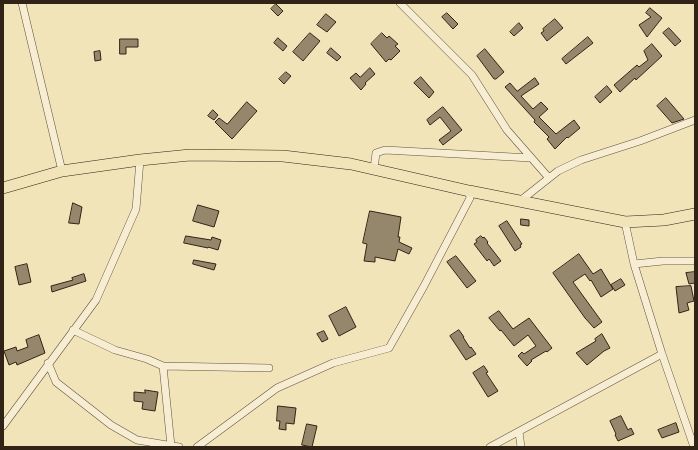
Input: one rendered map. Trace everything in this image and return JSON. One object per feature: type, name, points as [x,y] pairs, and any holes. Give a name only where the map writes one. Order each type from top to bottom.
[{"type":"main road","points":[[3,188],[62,171],[140,160],[190,155],[283,156],[351,164],[520,202],[625,222],[664,220],[695,214]]},
{"type":"street","points":[[22,3],[62,171]]},
{"type":"street","points":[[400,3],[472,75],[507,130],[549,178]]},
{"type":"street","points":[[520,202],[558,171],[581,160],[640,141],[695,120]]},
{"type":"street","points":[[374,169],[376,153],[385,150],[531,158]]},
{"type":"street","points":[[3,426],[96,300],[136,209],[140,160]]},
{"type":"street","points":[[198,447],[277,388],[333,363],[389,348],[424,286],[470,198],[469,191]]},
{"type":"street","points":[[625,222],[634,264],[662,354],[694,447]]},
{"type":"street","points":[[634,264],[663,261],[695,261]]},
{"type":"street","points":[[73,330],[115,350],[147,359],[163,366],[269,368]]},
{"type":"street","points":[[490,447],[662,354]]},
{"type":"street","points":[[48,364],[56,382],[111,425],[136,440],[179,447]]},
{"type":"street","points":[[163,366],[171,446]]},
{"type":"street","points":[[519,432],[521,447]]},
{"type":"building","points":[[276,4],[283,11],[278,16],[271,9]]},
{"type":"building","points":[[650,8],[662,18],[647,37],[639,25],[651,17],[646,13]]},
{"type":"building","points":[[447,13],[458,24],[453,29],[442,17]]},
{"type":"building","points":[[326,14],[336,22],[327,32],[317,25]]},
{"type":"building","points":[[555,19],[563,28],[547,41],[541,33],[544,31],[543,29]]},
{"type":"building","points":[[519,23],[523,28],[514,36],[510,32]]},
{"type":"building","points":[[669,28],[681,41],[675,46],[663,33]]},
{"type":"building","points":[[310,33],[320,41],[303,61],[293,52]]},
{"type":"building","points":[[382,33],[387,38],[389,36],[398,44],[395,46],[400,51],[391,60],[389,59],[386,62],[371,44]]},
{"type":"building","points":[[588,37],[593,43],[566,64],[562,59]]},
{"type":"building","points":[[278,38],[287,46],[283,51],[274,43]]},
{"type":"building","points":[[120,39],[138,39],[138,47],[126,47],[126,54],[120,54]]},
{"type":"building","points":[[652,44],[662,56],[636,80],[635,78],[620,92],[614,85],[637,65],[639,67],[648,60],[644,51]]},
{"type":"building","points":[[331,48],[341,57],[337,61],[327,53]]},
{"type":"building","points":[[485,49],[504,72],[496,79],[494,79],[477,56]]},
{"type":"building","points":[[100,51],[101,60],[95,61],[94,52]]},
{"type":"building","points":[[370,68],[375,74],[365,83],[366,84],[361,90],[350,78],[356,73],[360,77]]},
{"type":"building","points":[[286,72],[291,76],[284,84],[279,79]]},
{"type":"building","points":[[421,77],[434,92],[429,98],[414,83]]},
{"type":"building","points":[[535,78],[539,84],[521,96],[533,109],[541,102],[548,109],[539,117],[556,134],[574,120],[580,128],[568,138],[567,137],[555,149],[547,139],[549,137],[534,122],[535,120],[505,87],[510,83],[517,91]]},
{"type":"building","points":[[607,86],[612,92],[600,103],[595,97]]},
{"type":"building","points":[[666,98],[684,119],[672,123],[657,106]]},
{"type":"building","points":[[247,102],[257,111],[232,139],[215,122],[219,118],[227,124]]},
{"type":"building","points":[[443,107],[462,130],[443,145],[439,140],[451,131],[440,117],[430,125],[427,120]]},
{"type":"building","points":[[213,110],[218,115],[214,120],[208,116]]},
{"type":"building","points":[[73,203],[82,207],[79,224],[69,223]]},
{"type":"building","points":[[198,205],[219,211],[214,227],[193,221]]},
{"type":"building","points":[[370,211],[401,217],[398,237],[400,237],[399,242],[412,248],[409,254],[398,249],[395,261],[375,257],[375,262],[364,261],[367,244],[363,243]]},
{"type":"building","points":[[521,219],[529,220],[529,226],[521,225]]},
{"type":"building","points":[[507,221],[522,244],[520,245],[521,247],[515,251],[499,226]]},
{"type":"building","points":[[186,236],[211,240],[212,237],[221,240],[218,250],[184,243]]},
{"type":"building","points":[[481,236],[488,242],[487,243],[501,261],[494,266],[489,259],[487,261],[474,244]]},
{"type":"building","points":[[579,254],[593,274],[601,269],[613,289],[601,297],[591,280],[590,281],[585,274],[573,282],[602,322],[594,328],[585,318],[553,273]]},
{"type":"building","points":[[456,256],[476,281],[467,288],[447,262]]},
{"type":"building","points":[[194,260],[216,264],[214,270],[193,264]]},
{"type":"building","points":[[27,264],[31,282],[19,285],[15,267]]},
{"type":"building","points":[[695,272],[695,283],[689,284],[686,273]]},
{"type":"building","points":[[84,274],[86,281],[52,292],[51,286],[73,280],[72,278]]},
{"type":"building","points":[[621,279],[625,285],[615,291],[611,285]]},
{"type":"building","points":[[691,286],[694,301],[687,303],[689,310],[679,313],[676,287]]},
{"type":"building","points":[[346,307],[356,327],[339,336],[329,316]]},
{"type":"building","points":[[499,311],[513,329],[529,318],[552,348],[531,360],[532,361],[527,366],[518,356],[522,352],[524,354],[536,346],[528,335],[514,346],[489,318]]},
{"type":"building","points":[[459,330],[470,348],[471,347],[476,354],[466,360],[450,336]]},
{"type":"building","points":[[324,331],[328,339],[322,342],[317,334]]},
{"type":"building","points":[[602,334],[610,348],[587,365],[576,353],[596,341],[595,339]]},
{"type":"building","points":[[39,335],[45,353],[17,365],[16,362],[9,365],[4,351],[16,347],[17,351],[28,347],[26,340]]},
{"type":"building","points":[[484,366],[488,372],[486,373],[498,391],[488,397],[473,373]]},
{"type":"building","points":[[145,390],[158,392],[155,411],[142,409],[143,402],[134,401],[134,392],[145,393]]},
{"type":"building","points":[[278,406],[296,408],[294,424],[286,423],[286,430],[279,429],[280,421],[277,421]]},
{"type":"building","points":[[621,416],[628,430],[631,428],[634,434],[618,441],[610,421]]},
{"type":"building","points":[[676,423],[679,432],[662,438],[658,430]]},
{"type":"building","points":[[307,424],[317,426],[312,447],[302,445]]}]
